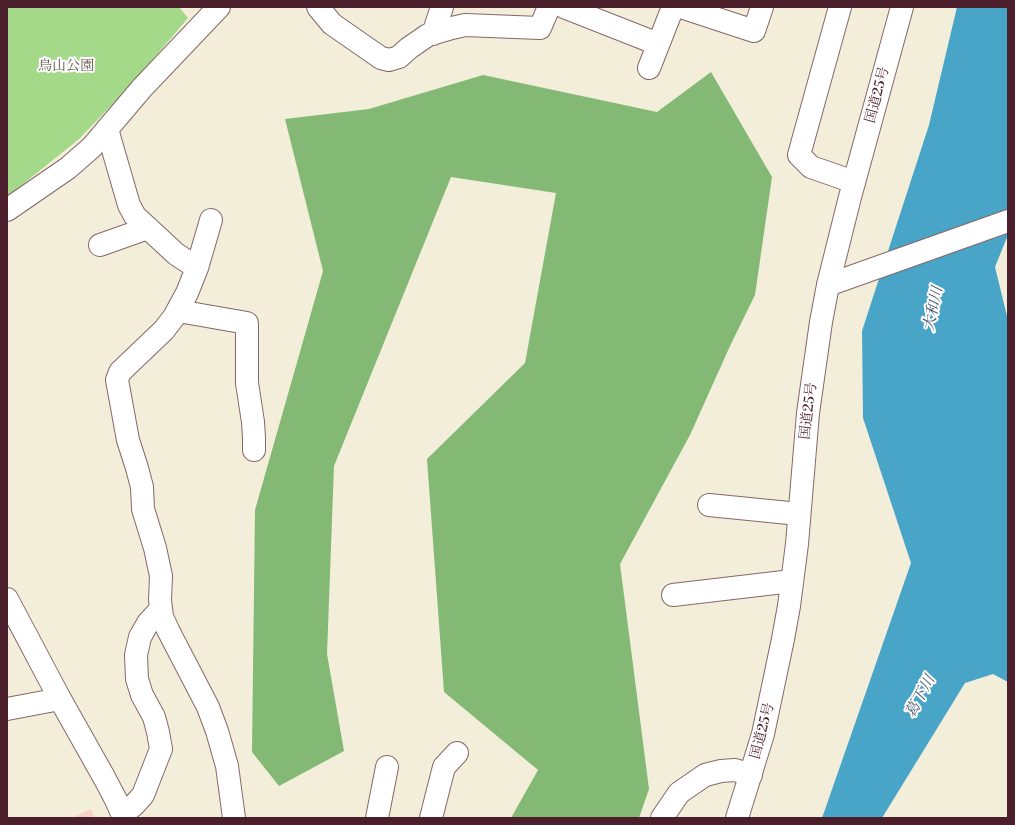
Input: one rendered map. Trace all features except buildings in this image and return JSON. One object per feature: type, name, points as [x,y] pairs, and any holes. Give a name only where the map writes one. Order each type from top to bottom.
[{"type":"main road","points":[[7,210],[68,168],[92,147],[142,88],[220,7]]},
{"type":"main road","points":[[318,7],[332,24],[381,58],[389,60],[399,57],[428,35],[465,25],[540,28],[549,7]]},
{"type":"main road","points":[[433,34],[442,7]]},
{"type":"main road","points":[[564,7],[658,44]]},
{"type":"main road","points":[[649,68],[673,7]]},
{"type":"main road","points":[[681,7],[754,31],[762,7]]},
{"type":"main road","points":[[840,7],[799,155],[811,167],[854,182]]},
{"type":"main road","name":"国道25号","points":[[737,818],[763,734],[783,639],[792,581],[808,413],[821,322],[828,285],[854,182],[902,7]]},
{"type":"main road","points":[[107,129],[129,205],[135,216],[176,254],[197,268]]},
{"type":"main road","points":[[211,220],[197,268],[178,311],[164,330],[120,372],[117,380],[128,440],[142,487],[143,508],[155,548],[161,576],[160,600],[162,617],[208,706],[227,766],[235,815]]},
{"type":"main road","points":[[828,285],[1008,221]]},
{"type":"main road","points":[[100,245],[148,228]]},
{"type":"main road","points":[[178,311],[247,323],[247,383],[253,422],[254,450]]},
{"type":"main road","points":[[709,505],[799,514]]},
{"type":"main road","points":[[673,595],[792,581]]},
{"type":"main road","points":[[7,599],[124,816],[143,795],[161,749],[154,717],[142,695],[137,678],[136,655],[140,637],[148,623],[162,609]]},
{"type":"main road","points":[[7,709],[60,699]]},
{"type":"main road","points":[[431,818],[444,767],[457,753]]},
{"type":"main road","points":[[377,818],[387,767]]},
{"type":"main road","points":[[662,818],[679,793],[705,775],[721,771],[735,770],[751,774]]},
{"type":"shaded area","points":[[91,809],[95,818],[71,818]]},
{"type":"green space","name":"烏山公園","points":[[7,7],[179,7],[188,18],[132,84],[79,139],[7,197]]},
{"type":"green space","points":[[711,72],[772,177],[755,295],[690,435],[620,564],[649,789],[639,818],[511,818],[538,770],[444,692],[427,459],[525,363],[556,193],[451,177],[334,466],[327,654],[344,751],[279,786],[252,752],[255,510],[323,271],[285,119],[369,109],[483,75],[657,112]]},
{"type":"water","points":[[957,7],[1008,7],[1008,235],[995,267],[1008,320],[1008,682],[993,674],[965,683],[882,818],[822,818],[911,563],[863,418],[862,331],[929,125]]},
{"type":"water label","name":"大和川","points":[[934,309]]},
{"type":"water label","name":"葛下川","points":[[921,697]]}]
